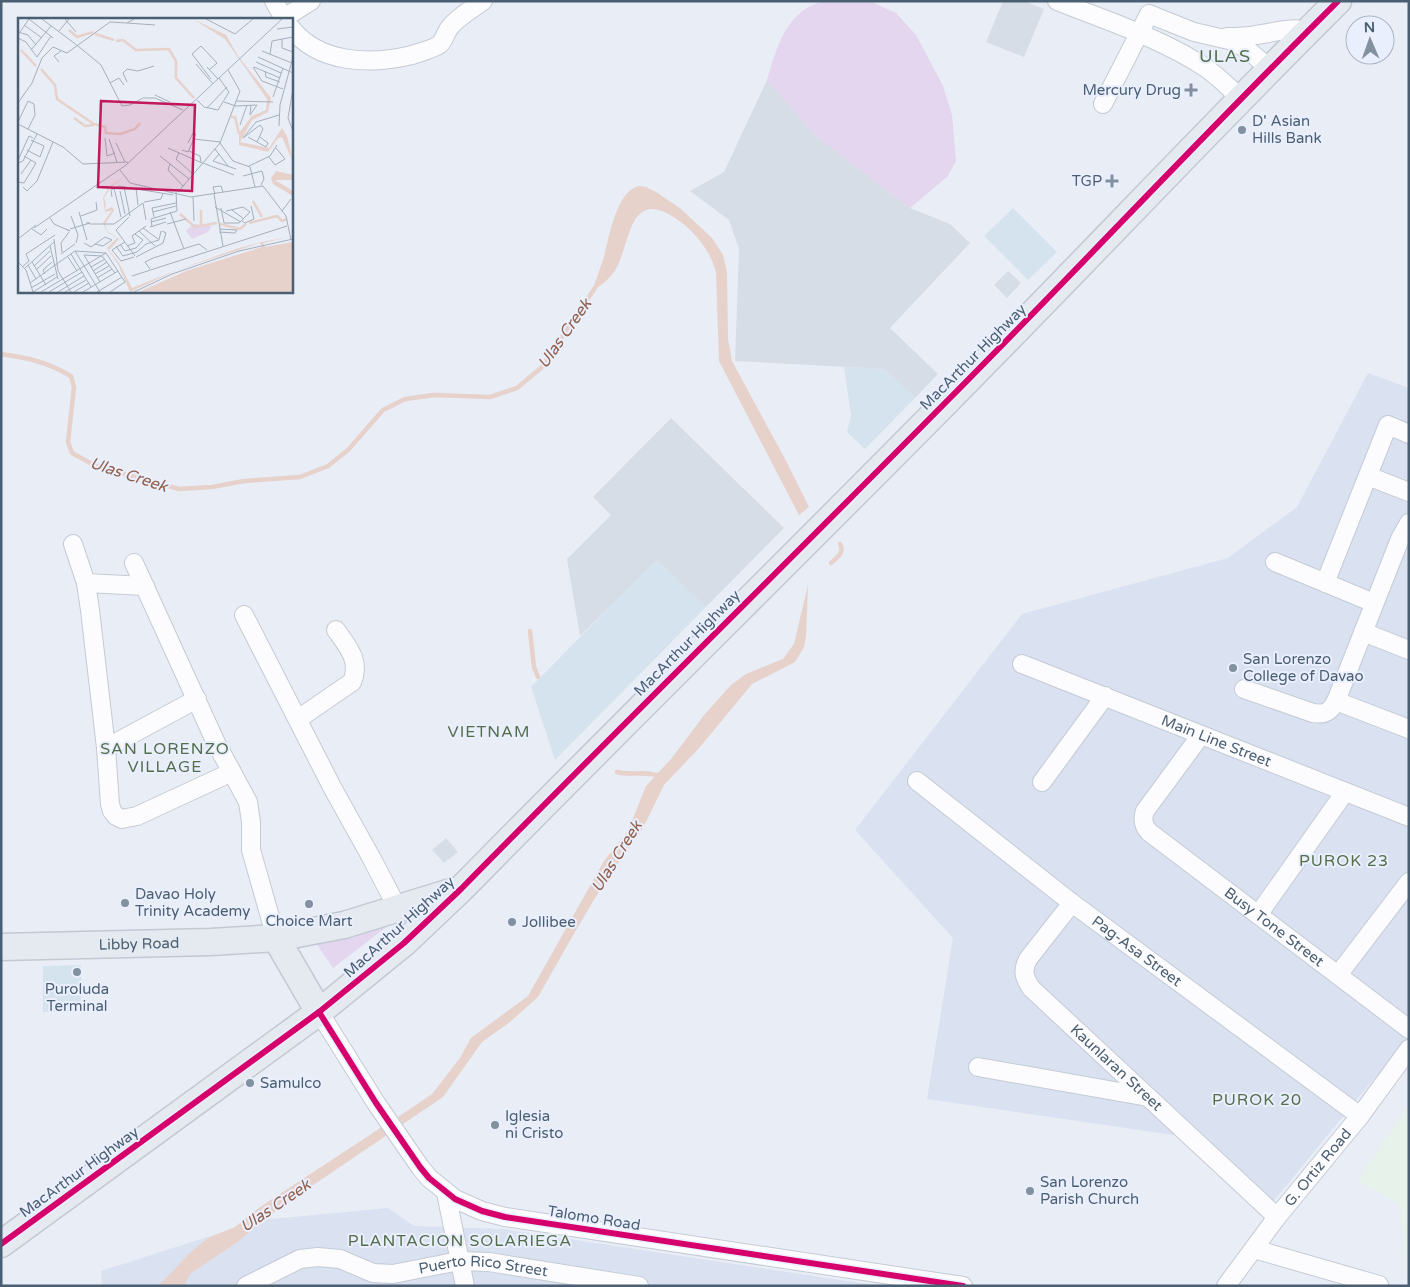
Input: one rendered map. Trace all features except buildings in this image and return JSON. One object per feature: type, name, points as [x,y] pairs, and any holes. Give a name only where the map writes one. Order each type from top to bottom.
[{"type":"highway","name":"MacArthur Highway","points":[[1,1244],[319,1012],[404,943],[461,889],[1040,307],[1241,98],[1338,1]]},
{"type":"highway","name":"Libby Road","points":[[1,947],[212,942],[276,938],[344,925],[461,889]]},
{"type":"highway","points":[[276,938],[319,1012]]},
{"type":"street","points":[[274,1],[284,18],[311,1]]},
{"type":"street","points":[[292,29],[299,38],[321,52],[346,59],[395,59],[440,45],[451,26],[483,1]]},
{"type":"street","points":[[1057,1],[1139,34],[1195,61],[1220,79],[1241,98]]},
{"type":"street","points":[[1102,104],[1149,14],[1186,29],[1221,37],[1239,44],[1270,69]]},
{"type":"street","points":[[1221,37],[1240,37],[1280,30],[1308,31]]},
{"type":"street","points":[[1326,583],[1388,425],[1409,434]]},
{"type":"street","points":[[1368,476],[1409,492]]},
{"type":"street","points":[[1244,689],[1318,714],[1328,712],[1336,701],[1400,539],[1409,524]]},
{"type":"street","points":[[73,544],[86,583],[112,811],[122,819],[137,816],[232,772]]},
{"type":"street","points":[[1275,562],[1374,603]]},
{"type":"street","points":[[134,563],[216,743],[248,802],[251,850],[276,938]]},
{"type":"street","points":[[86,583],[145,586]]},
{"type":"street","points":[[244,615],[332,787],[398,909]]},
{"type":"street","points":[[298,720],[352,682],[356,674],[356,664],[352,653],[336,630]]},
{"type":"street","points":[[1363,632],[1409,650]]},
{"type":"street","name":"Main Line Street","points":[[1022,664],[1409,817]]},
{"type":"street","points":[[1042,782],[1104,696]]},
{"type":"street","points":[[106,748],[197,699]]},
{"type":"street","points":[[1336,701],[1409,729]]},
{"type":"street","name":"Busy Tone Street","points":[[1201,735],[1145,811],[1143,822],[1149,832],[1409,1029]]},
{"type":"street","name":"Pag-Asa Street","points":[[917,781],[1072,903],[1360,1116]]},
{"type":"street","points":[[1258,914],[1345,792]]},
{"type":"street","points":[[1338,975],[1409,882]]},
{"type":"street","name":"Kaunlaran Street","points":[[1072,903],[1028,959],[1024,967],[1026,980],[1031,988],[1277,1216]]},
{"type":"street","name":"Talomo Road","points":[[319,1012],[376,1103],[414,1159],[429,1178],[446,1193],[468,1206],[505,1217],[963,1286]]},
{"type":"street","name":"G. Ortiz Road","points":[[1226,1286],[1277,1216],[1360,1116],[1409,1049]]},
{"type":"street","points":[[978,1067],[1148,1097]]},
{"type":"street","points":[[446,1193],[464,1286]]},
{"type":"street","points":[[1254,1250],[1379,1285]]},
{"type":"street","name":"Puerto Rico Street","points":[[246,1286],[300,1259],[318,1257],[340,1259],[394,1280],[459,1261],[489,1262],[563,1280],[639,1286]]},
{"type":"shaded area","points":[[822,1],[866,1],[896,13],[916,35],[943,86],[952,115],[956,161],[948,176],[910,208],[816,136],[767,80],[780,42],[790,24],[804,10]]},
{"type":"shaded area","points":[[1003,1],[1024,1],[1044,9],[1024,57],[986,42]]},
{"type":"shaded area","points":[[767,80],[816,136],[910,208],[950,224],[970,243],[890,328],[938,374],[915,398],[885,369],[735,361],[739,249],[729,220],[690,191],[724,172]]},
{"type":"shaded area","points":[[1013,208],[1057,252],[1028,280],[984,236]]},
{"type":"shaded area","points":[[1008,271],[1021,283],[1007,298],[994,285]]},
{"type":"shaded area","points":[[844,367],[885,369],[915,398],[865,449],[847,432],[851,415]]},
{"type":"shaded area","points":[[1368,373],[1409,388],[1409,1036],[1263,1214],[1180,1136],[927,1099],[953,938],[855,830],[1022,614],[1228,558],[1297,507]]},
{"type":"shaded area","points":[[671,418],[784,528],[706,607],[657,560],[580,636],[567,559],[611,515],[593,497]]},
{"type":"shaded area","points":[[657,559],[706,607],[555,760],[531,687]]},
{"type":"shaded area","points":[[446,838],[458,852],[444,863],[432,850]]},
{"type":"shaded area","points":[[389,925],[333,968],[316,943],[352,936]]},
{"type":"shaded area","points":[[81,965],[81,1011],[43,1012],[43,966]]},
{"type":"shaded area","points":[[1409,1104],[1408,1286],[1400,1205],[1358,1181]]},
{"type":"shaded area","points":[[388,1208],[414,1226],[503,1229],[880,1286],[102,1286],[101,1271],[261,1220]]},
{"type":"water","points":[[639,186],[656,192],[681,209],[712,238],[723,255],[727,272],[728,339],[732,361],[809,507],[799,515],[719,361],[716,272],[710,256],[696,236],[678,220],[662,211],[650,209],[641,213],[630,231],[615,271],[606,281],[592,291],[619,206],[631,190]]},
{"type":"water","points":[[808,585],[806,636],[804,647],[795,662],[752,684],[700,747],[664,785],[642,830],[595,898],[538,997],[510,1022],[482,1042],[443,1097],[403,1124],[398,1117],[432,1094],[460,1058],[471,1038],[528,996],[604,861],[628,831],[646,786],[671,759],[705,714],[731,685],[746,674],[783,659],[794,644]]},
{"type":"water","points":[[382,1127],[387,1135],[278,1209],[236,1243],[190,1274],[184,1286],[158,1286],[193,1250],[208,1238],[235,1227],[260,1207]]},
{"type":"waterway","name":"Ulas Creek","points":[[1,354],[38,361],[71,376],[74,387],[68,442],[72,453],[96,466],[179,489],[212,487],[244,481],[300,477],[328,466],[348,450],[383,410],[405,399],[434,395],[490,397],[517,388],[541,368],[595,288]]},
{"type":"waterway","name":"Ulas Creek","points":[[831,563],[842,550],[840,544]]},
{"type":"waterway","points":[[530,631],[534,667],[538,677]]},
{"type":"waterway","points":[[617,772],[651,774],[662,777]]},
{"type":"cycle path","points":[[1,1244],[319,1012],[404,943],[461,889],[887,461],[1338,1]]},
{"type":"cycle path","points":[[319,1012],[376,1103],[429,1178],[455,1199],[482,1211],[505,1217],[963,1286]]},
{"type":"place","name":"Mercury Drug","points":[[1191,90]]},
{"type":"place","name":"D' Asian Hills Bank","points":[[1242,130]]},
{"type":"place","name":"TGP","points":[[1112,181]]},
{"type":"place","name":"San Lorenzo College of Davao","points":[[1233,668]]},
{"type":"place","name":"Davao Holy Trinity Academy","points":[[125,903]]},
{"type":"place","name":"Choice Mart","points":[[309,904]]},
{"type":"place","name":"Jollibee","points":[[512,922]]},
{"type":"place","name":"Puroluda Terminal","points":[[77,972]]},
{"type":"place","name":"Samulco","points":[[250,1083]]},
{"type":"place","name":"Iglesia ni Cristo","points":[[495,1125]]},
{"type":"place","name":"San Lorenzo Parish Church","points":[[1030,1191]]},
{"type":"district","name":"ULAS","points":[[1225,56]]},
{"type":"district","name":"VIETNAM","points":[[489,731]]},
{"type":"district","name":"SAN LORENZO VILLAGE","points":[[165,757]]},
{"type":"district","name":"PUROK 23","points":[[1344,860]]},
{"type":"district","name":"PUROK 20","points":[[1257,1099]]},
{"type":"district","name":"PLANTACION SOLARIEGA","points":[[460,1240]]}]
